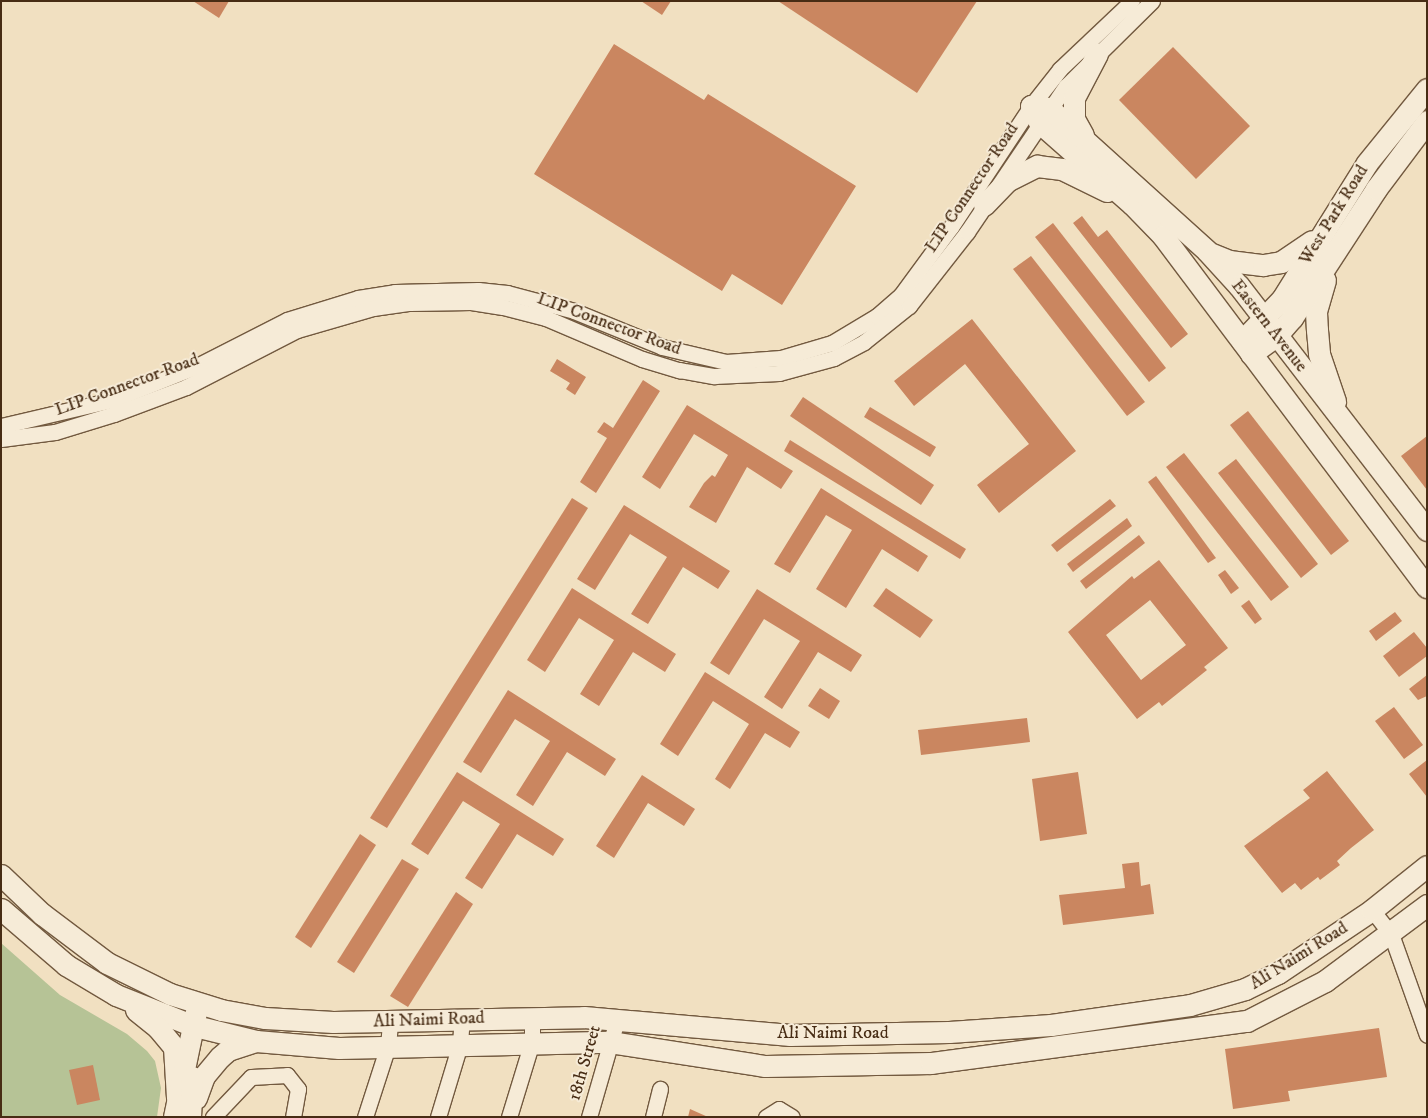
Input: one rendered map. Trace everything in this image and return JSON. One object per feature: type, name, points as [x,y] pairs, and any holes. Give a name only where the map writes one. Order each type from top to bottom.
[{"type":"main road","name":"Eastern Avenue","points":[[1089,144],[1078,128],[1072,108],[1076,89],[1097,54]]},
{"type":"main road","name":"West Park Road","points":[[1271,327],[1282,299],[1374,153],[1427,88]]},
{"type":"main road","name":"Eastern Avenue","points":[[1040,112],[1089,144],[1207,251],[1271,327],[1427,530]]},
{"type":"main road","name":"Eastern Avenue","points":[[1040,112],[1163,236],[1427,587]]},
{"type":"main road","name":"West Park Road","points":[[1247,348],[1271,327],[1341,244],[1376,189],[1427,121]]},
{"type":"main road","name":"Eastern Avenue","points":[[984,205],[1007,181],[1037,166],[1062,169],[1132,204]]},
{"type":"main road","points":[[1207,251],[1249,266],[1281,262],[1300,252],[1326,229]]},
{"type":"main road","points":[[1341,244],[1321,290],[1317,330],[1319,354],[1332,395],[1352,434]]},
{"type":"main road","name":"Ali Naimi Road","points":[[1,875],[42,914],[106,963],[199,1004],[294,1021],[390,1021],[532,1017],[617,1020],[790,1035],[949,1032],[1051,1025],[1190,1005],[1246,989],[1278,974],[1372,910],[1427,866]]},
{"type":"main road","name":"Ali Naimi Road","points":[[116,995],[195,1026],[256,1041],[339,1048],[532,1042],[610,1042],[765,1066],[931,1063],[1247,1021],[1326,981],[1427,905]]},
{"type":"main road","points":[[1,909],[66,965],[116,995],[158,1028],[174,1047],[183,1111]]},
{"type":"main road","points":[[183,1111],[199,1004]]},
{"type":"main road","points":[[183,1111],[210,1066],[228,1050],[256,1041]]},
{"type":"street","name":"LIP Connector Road","points":[[1,439],[55,432],[114,414],[186,387],[297,330],[373,308],[410,303],[470,302],[503,307],[546,318],[642,358],[679,370],[714,376],[779,373],[808,367],[864,342],[909,306],[929,284],[984,205],[1040,112],[1060,69],[1132,1]]},
{"type":"street","name":"LIP Connector Road","points":[[1,426],[112,400],[195,366],[287,320],[358,298],[395,292],[478,290],[507,293],[574,311],[662,347],[726,362],[758,362],[805,352],[857,330],[901,295],[1040,112],[1152,1]]},
{"type":"street","points":[[1372,910],[1390,934],[1427,1035]]},
{"type":"street","points":[[509,1117],[532,1042],[532,1017]]},
{"type":"street","points":[[438,1117],[460,1044],[462,1018]]},
{"type":"street","name":"18th Street","points":[[589,1117],[617,1020]]},
{"type":"street","points":[[365,1117],[388,1046],[390,1021]]},
{"type":"street","points":[[213,1117],[251,1077],[287,1074],[298,1089],[293,1117]]},
{"type":"street","points":[[653,1117],[660,1089]]},
{"type":"street","points":[[766,1117],[779,1109],[792,1117]]},
{"type":"green space","points":[[1,943],[60,995],[127,1034],[147,1051],[155,1061],[161,1088],[157,1117],[1,1117]]},
{"type":"building","points":[[193,1],[229,1],[219,18]]},
{"type":"building","points":[[641,1],[671,1],[662,15]]},
{"type":"building","points":[[778,1],[977,1],[917,93]]},
{"type":"building","points":[[614,44],[704,100],[708,94],[856,186],[782,305],[732,274],[722,291],[534,174]]},
{"type":"building","points":[[1173,47],[1250,126],[1196,179],[1119,100]]},
{"type":"building","points":[[1082,216],[1098,237],[1107,230],[1188,334],[1171,348],[1073,223]]},
{"type":"building","points":[[1053,223],[1166,368],[1149,382],[1035,237]]},
{"type":"building","points":[[1031,256],[1145,402],[1127,416],[1013,269]]},
{"type":"building","points":[[972,319],[1076,451],[999,513],[977,485],[1029,444],[965,364],[914,406],[894,381]]},
{"type":"building","points":[[557,359],[586,377],[575,395],[566,389],[570,383],[550,371]]},
{"type":"building","points":[[643,380],[660,391],[596,493],[580,482],[607,438],[597,432],[604,422],[613,428]]},
{"type":"building","points":[[803,397],[934,485],[921,505],[790,416]]},
{"type":"building","points":[[687,405],[793,471],[781,489],[747,467],[716,523],[689,507],[704,483],[712,475],[715,477],[728,455],[694,434],[660,489],[642,477]]},
{"type":"building","points":[[870,407],[936,447],[930,457],[864,417]]},
{"type":"building","points":[[1248,411],[1349,541],[1331,555],[1230,425]]},
{"type":"building","points":[[1427,436],[1427,490],[1401,456]]},
{"type":"building","points":[[790,440],[966,549],[960,559],[784,451]]},
{"type":"building","points":[[1184,453],[1289,587],[1271,601],[1166,467]]},
{"type":"building","points":[[1236,459],[1318,564],[1301,578],[1218,473]]},
{"type":"building","points":[[1156,476],[1216,558],[1208,563],[1148,482]]},
{"type":"building","points":[[821,488],[928,556],[918,572],[882,549],[846,608],[816,589],[852,530],[826,515],[790,573],[774,564]]},
{"type":"building","points":[[572,498],[588,508],[387,828],[370,818]]},
{"type":"building","points":[[1110,499],[1116,506],[1057,552],[1051,545]]},
{"type":"building","points":[[624,505],[730,571],[718,589],[683,567],[648,624],[631,614],[667,557],[630,534],[595,590],[577,579]]},
{"type":"building","points":[[1127,518],[1132,526],[1073,572],[1067,564]]},
{"type":"building","points":[[1139,535],[1145,543],[1086,589],[1080,581]]},
{"type":"building","points":[[1159,560],[1228,648],[1204,667],[1207,670],[1162,706],[1159,702],[1137,719],[1068,632],[1132,576],[1134,579]],"holes":[[[1150,600],[1186,645],[1141,680],[1106,635]]]},
{"type":"building","points":[[1225,570],[1239,588],[1231,594],[1218,575]]},
{"type":"building","points":[[572,588],[676,654],[665,672],[633,652],[599,706],[580,694],[614,640],[579,618],[545,672],[527,660]]},
{"type":"building","points":[[886,588],[933,620],[920,638],[873,606]]},
{"type":"building","points":[[757,589],[862,655],[851,672],[818,652],[782,709],[764,697],[800,641],[764,619],[729,675],[710,663]]},
{"type":"building","points":[[1249,600],[1262,619],[1255,624],[1241,606]]},
{"type":"building","points":[[1395,612],[1402,621],[1376,641],[1369,631]]},
{"type":"building","points":[[1414,632],[1427,648],[1427,656],[1399,677],[1383,656]]},
{"type":"building","points":[[705,672],[800,732],[790,748],[765,733],[730,789],[715,779],[749,724],[713,701],[678,756],[660,744]]},
{"type":"building","points":[[1427,675],[1427,696],[1418,700],[1409,689]]},
{"type":"building","points":[[820,688],[840,701],[829,719],[808,706]]},
{"type":"building","points":[[508,690],[616,759],[605,776],[567,752],[533,806],[516,795],[550,741],[515,719],[481,773],[463,762]]},
{"type":"building","points":[[1394,707],[1423,745],[1404,759],[1375,721]]},
{"type":"building","points":[[1027,718],[1030,742],[921,755],[918,730]]},
{"type":"building","points":[[1427,760],[1427,797],[1409,774]]},
{"type":"building","points":[[1327,771],[1374,830],[1337,861],[1340,865],[1320,880],[1318,877],[1301,890],[1295,883],[1282,893],[1244,846],[1310,798],[1303,790]]},
{"type":"building","points":[[457,772],[564,839],[553,856],[517,834],[482,889],[465,878],[500,824],[463,801],[428,855],[411,844]]},
{"type":"building","points":[[1078,772],[1087,834],[1040,841],[1032,779]]},
{"type":"building","points":[[642,775],[695,809],[684,826],[648,803],[614,858],[596,846]]},
{"type":"building","points":[[360,834],[376,845],[311,948],[295,937]]},
{"type":"building","points":[[402,859],[419,869],[354,973],[337,962]]},
{"type":"building","points":[[1139,862],[1141,886],[1150,884],[1154,914],[1063,925],[1059,895],[1125,888],[1122,864]]},
{"type":"building","points":[[456,892],[473,904],[408,1007],[390,996]]},
{"type":"building","points":[[1379,1028],[1387,1077],[1288,1091],[1290,1101],[1233,1109],[1225,1049]]},
{"type":"building","points":[[93,1065],[100,1100],[77,1105],[69,1070]]},
{"type":"building","points":[[690,1109],[708,1117],[688,1117]]}]
